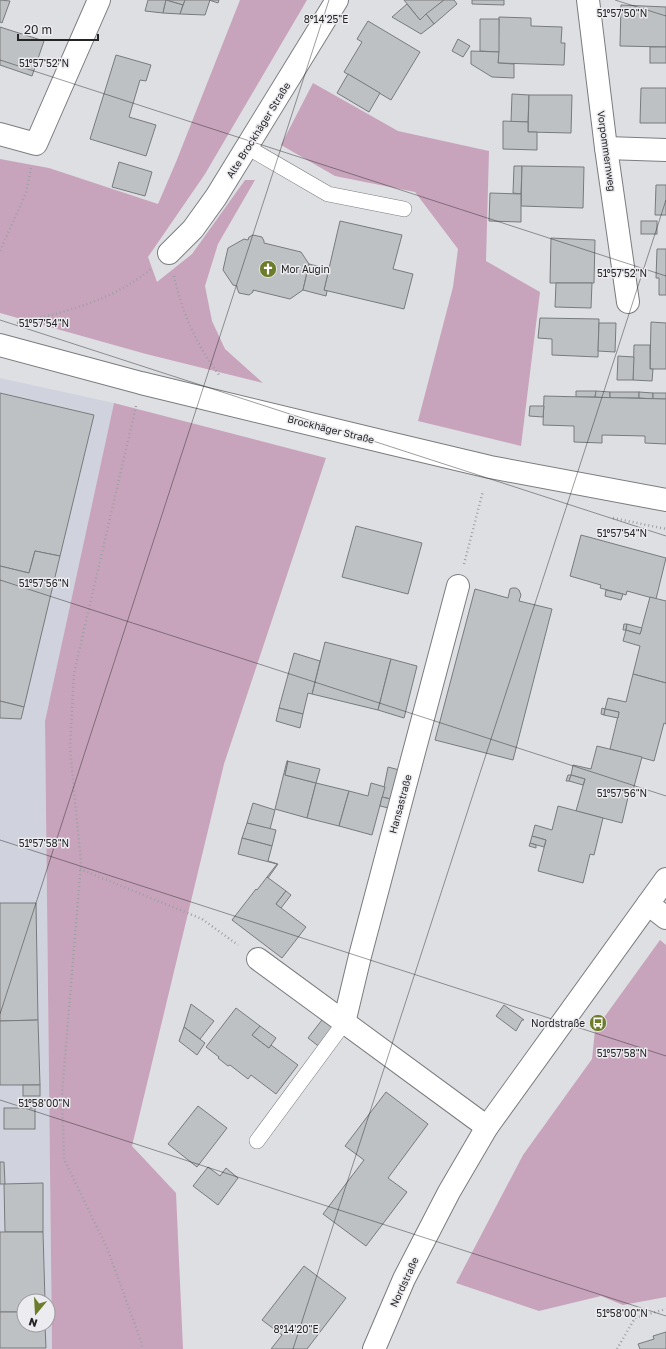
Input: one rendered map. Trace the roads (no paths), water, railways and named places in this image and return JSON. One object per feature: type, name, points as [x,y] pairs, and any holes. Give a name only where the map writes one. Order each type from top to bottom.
[{"type":"street","points":[[0,134],[36,144],[99,0]]},
{"type":"street","name":"Alte Brockhäger Straße","points":[[169,253],[193,229],[216,197],[337,0]]},
{"type":"street","name":"Vorpommernweg","points":[[588,0],[606,148],[628,302]]},
{"type":"street","points":[[606,148],[666,150]]},
{"type":"street","name":"Brockhäger Straße","points":[[0,344],[141,383],[490,467],[666,500]]},
{"type":"street","name":"Hansastraße","points":[[344,1023],[360,956],[458,586]]},
{"type":"street","name":"Nordstraße","points":[[374,1349],[404,1279],[450,1192],[487,1127],[666,879]]},
{"type":"street","points":[[648,904],[666,918]]},
{"type":"street","points":[[258,959],[487,1127]]},
{"type":"lane","points":[[247,147],[328,194],[404,208]]},
{"type":"lane","points":[[258,1141],[344,1023]]},
{"type":"place","name":"Mor Augin","points":[[268,269]]},
{"type":"place","name":"Nordstraße","points":[[598,1023]]}]
